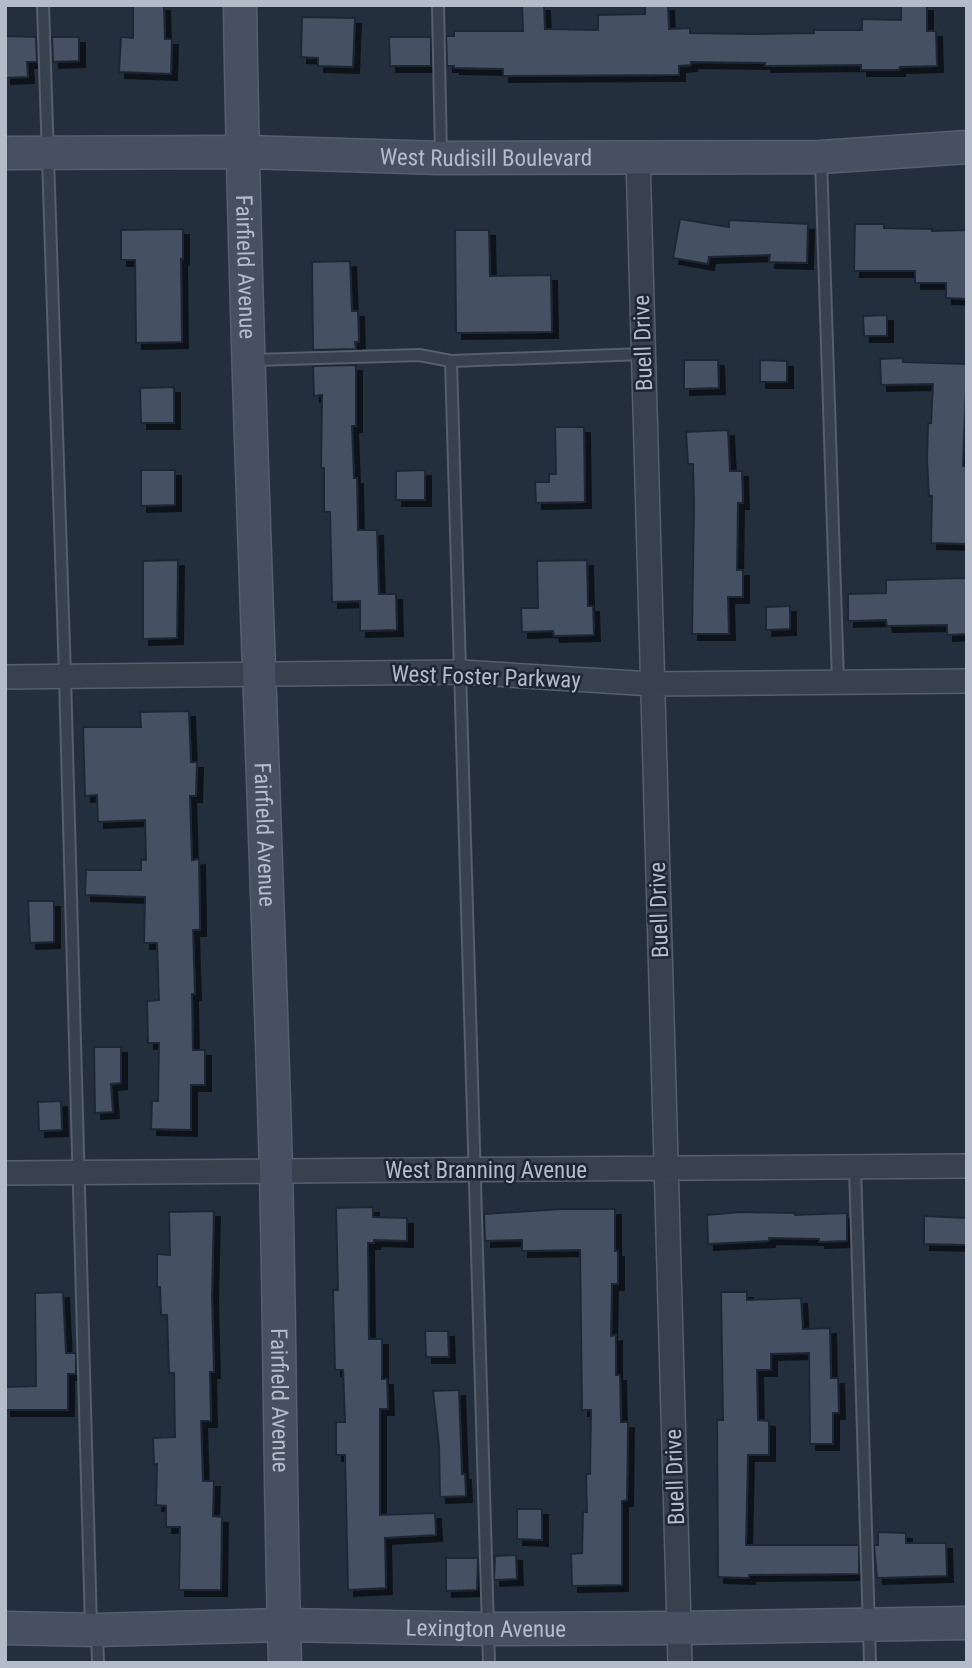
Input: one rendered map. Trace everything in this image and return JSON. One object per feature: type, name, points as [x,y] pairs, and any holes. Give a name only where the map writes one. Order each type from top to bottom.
[{"type":"street","name":"Fairfield Avenue","points":[[240,5],[258,676],[276,1171],[285,1663]]},
{"type":"street","name":"West Rudisill Boulevard","points":[[5,153],[242,152],[441,158],[821,157],[967,147]]},
{"type":"street","name":"Buell Drive","points":[[638,158],[680,1663]]},
{"type":"street","name":"West Foster Parkway","points":[[5,677],[461,672],[652,684],[967,681]]},
{"type":"street","name":"West Branning Avenue","points":[[5,1173],[967,1166]]},
{"type":"street","name":"Lexington Avenue","points":[[5,1628],[94,1630],[284,1625],[488,1629],[967,1623]]},
{"type":"lane","points":[[43,5],[94,1630],[98,1663]]},
{"type":"lane","points":[[438,5],[441,158]]},
{"type":"lane","points":[[821,157],[838,682]]},
{"type":"lane","points":[[249,360],[419,355],[451,361],[643,354]]},
{"type":"lane","points":[[451,361],[489,1663]]},
{"type":"lane","points":[[855,1167],[870,1663]]},
{"type":"building","points":[[133,5],[164,5],[165,39],[172,39],[171,74],[119,72],[121,37],[133,38]]},
{"type":"building","points":[[522,5],[544,5],[545,29],[598,30],[598,15],[645,14],[645,5],[668,5],[669,29],[690,28],[690,33],[756,34],[862,30],[862,19],[901,20],[901,5],[927,5],[927,31],[936,31],[937,66],[861,70],[861,65],[765,66],[765,63],[691,62],[691,65],[679,66],[679,75],[503,76],[503,69],[447,66],[446,36],[454,36],[454,31],[523,31]]},
{"type":"building","points":[[302,17],[355,18],[353,67],[318,66],[318,58],[301,57]]},
{"type":"building","points":[[5,36],[36,37],[37,62],[27,62],[28,77],[5,78]]},
{"type":"building","points":[[52,37],[79,37],[79,61],[53,62]]},
{"type":"building","points":[[389,37],[431,37],[431,66],[390,66]]},
{"type":"building","points":[[680,219],[729,227],[729,220],[808,224],[807,263],[769,262],[770,255],[709,257],[708,264],[673,258]]},
{"type":"building","points":[[855,224],[884,224],[884,228],[932,231],[967,230],[967,299],[946,298],[946,283],[915,283],[915,271],[854,271]]},
{"type":"building","points":[[183,229],[182,342],[136,343],[135,260],[121,260],[121,230]]},
{"type":"building","points":[[455,230],[489,230],[490,276],[551,275],[552,332],[456,333]]},
{"type":"building","points":[[350,261],[352,311],[358,311],[359,342],[355,342],[356,349],[313,350],[312,262]]},
{"type":"building","points":[[887,315],[887,336],[864,336],[863,316]]},
{"type":"building","points":[[903,358],[903,362],[967,364],[963,466],[967,466],[967,544],[931,543],[932,496],[929,496],[927,460],[933,384],[881,385],[880,359]]},
{"type":"building","points":[[684,360],[718,360],[719,388],[684,389]]},
{"type":"building","points":[[760,360],[787,361],[787,382],[760,382]]},
{"type":"building","points":[[356,365],[356,426],[352,426],[358,530],[377,530],[379,594],[396,594],[397,630],[360,631],[360,601],[332,602],[330,512],[324,512],[324,468],[321,468],[322,395],[314,396],[313,366]]},
{"type":"building","points":[[174,387],[174,423],[141,423],[140,388]]},
{"type":"building","points":[[555,427],[584,427],[585,502],[536,503],[535,482],[549,482],[549,474],[556,474]]},
{"type":"building","points":[[728,430],[730,471],[742,471],[743,503],[738,503],[737,570],[743,570],[743,597],[728,597],[729,634],[692,634],[693,464],[688,464],[686,432]]},
{"type":"building","points":[[141,470],[175,470],[175,505],[141,506]]},
{"type":"building","points":[[425,470],[425,500],[396,500],[396,471]]},
{"type":"building","points":[[178,560],[177,638],[143,639],[143,561]]},
{"type":"building","points":[[587,560],[588,606],[593,606],[594,635],[554,636],[553,631],[522,632],[521,608],[538,608],[537,561]]},
{"type":"building","points":[[967,578],[967,634],[947,635],[947,625],[887,626],[886,620],[848,621],[848,594],[886,593],[886,580]]},
{"type":"building","points":[[790,606],[790,629],[766,630],[766,607]]},
{"type":"building","points":[[189,711],[191,762],[197,762],[196,796],[190,796],[192,860],[199,859],[200,919],[200,930],[193,930],[193,1050],[205,1050],[205,1085],[191,1085],[191,1130],[151,1129],[152,1101],[158,1101],[159,1043],[148,1043],[147,1001],[159,1000],[157,943],[144,943],[145,897],[85,895],[86,870],[141,870],[141,860],[146,860],[145,820],[98,822],[97,795],[85,796],[83,727],[141,727],[140,712]]},
{"type":"building","points":[[28,901],[54,901],[54,942],[30,943]]},
{"type":"building","points":[[94,1047],[121,1047],[121,1083],[111,1084],[113,1112],[95,1113]]},
{"type":"building","points":[[61,1101],[62,1130],[39,1131],[38,1102]]},
{"type":"building","points":[[373,1207],[373,1217],[407,1218],[407,1241],[374,1240],[374,1243],[368,1243],[369,1339],[382,1339],[382,1379],[387,1379],[388,1409],[380,1409],[380,1515],[435,1513],[436,1535],[385,1538],[386,1588],[348,1590],[345,1455],[336,1455],[336,1422],[345,1422],[343,1370],[335,1370],[333,1290],[338,1290],[336,1208]]},
{"type":"building","points":[[615,1209],[618,1284],[612,1284],[611,1336],[616,1335],[616,1375],[620,1375],[621,1422],[628,1422],[627,1500],[622,1501],[622,1585],[572,1586],[571,1554],[582,1553],[583,1512],[587,1512],[586,1474],[590,1474],[591,1410],[582,1410],[580,1250],[522,1251],[522,1240],[485,1241],[484,1214]]},
{"type":"building","points":[[214,1211],[214,1372],[210,1372],[211,1421],[201,1421],[203,1481],[214,1481],[213,1516],[222,1517],[221,1590],[179,1590],[180,1527],[166,1527],[166,1506],[156,1505],[157,1464],[154,1465],[153,1438],[175,1437],[174,1373],[169,1373],[167,1315],[161,1315],[160,1287],[157,1287],[157,1254],[170,1255],[169,1212]]},
{"type":"building","points":[[740,1212],[795,1215],[847,1213],[847,1241],[769,1238],[769,1241],[708,1244],[707,1215]]},
{"type":"building","points":[[924,1216],[967,1218],[967,1245],[924,1244]]},
{"type":"building","points":[[63,1292],[66,1353],[76,1353],[76,1374],[68,1374],[68,1410],[5,1410],[5,1387],[36,1386],[35,1293]]},
{"type":"building","points":[[721,1292],[747,1292],[747,1300],[801,1298],[803,1329],[830,1328],[831,1378],[838,1378],[839,1413],[833,1413],[833,1444],[810,1444],[809,1353],[771,1354],[771,1370],[757,1370],[758,1420],[769,1421],[769,1455],[748,1455],[746,1545],[859,1545],[859,1574],[718,1577],[717,1420],[723,1420]]},
{"type":"building","points":[[425,1331],[448,1331],[449,1357],[426,1357]]},
{"type":"building","points":[[459,1390],[462,1474],[465,1474],[466,1496],[440,1497],[439,1446],[433,1391]]},
{"type":"building","points":[[517,1509],[542,1509],[542,1540],[517,1539]]},
{"type":"building","points":[[878,1532],[906,1533],[906,1543],[946,1543],[947,1576],[877,1578],[874,1545],[878,1545]]},
{"type":"building","points":[[516,1555],[517,1579],[494,1580],[495,1556]]},
{"type":"building","points":[[446,1558],[478,1558],[477,1590],[446,1591]]}]
